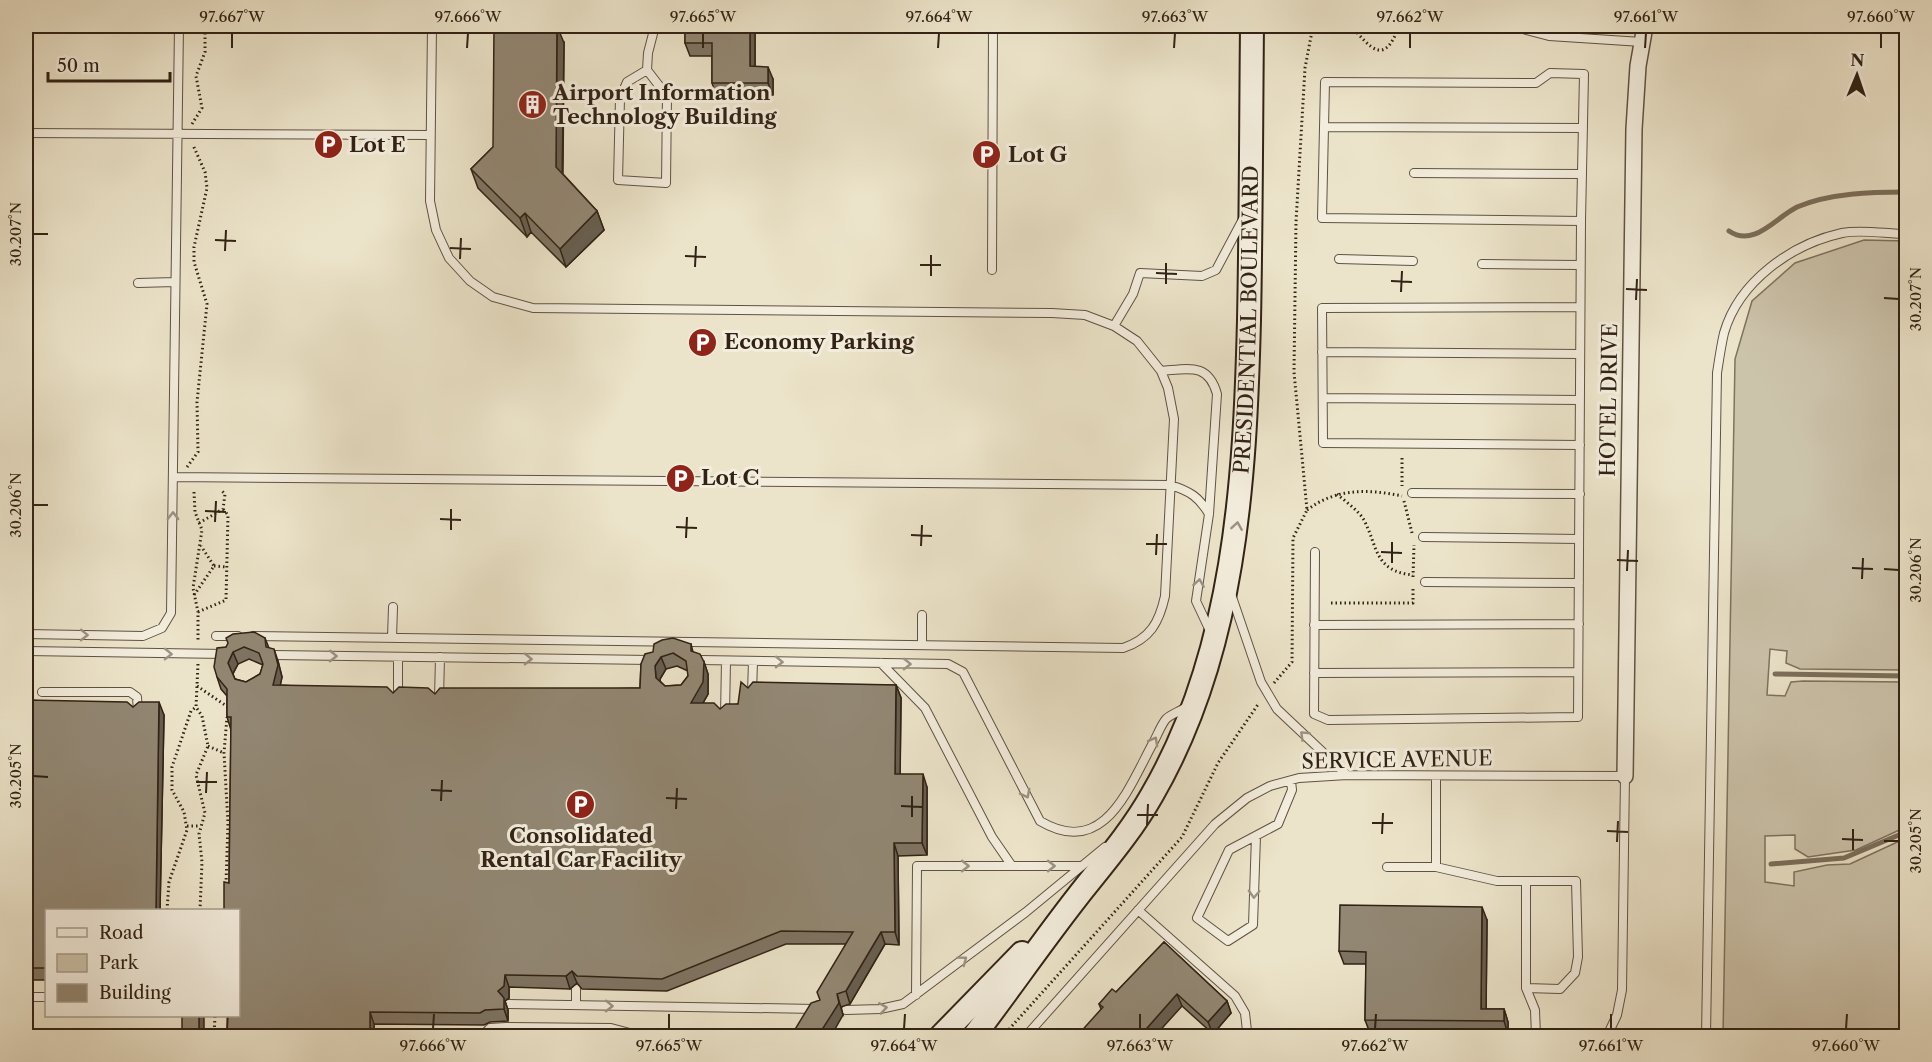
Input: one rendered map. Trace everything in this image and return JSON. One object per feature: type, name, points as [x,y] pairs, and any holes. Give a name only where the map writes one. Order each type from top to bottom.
[{"type":"main road","name":"PRESIDENTIAL BOULEVARD","points":[[974,1036],[1137,818],[1174,753],[1193,704],[1213,637],[1227,584],[1244,458],[1251,204],[1252,26]]},
{"type":"main road","points":[[1251,93],[1264,26]]},
{"type":"main road","name":"PRESIDENTIAL BOULEVARD","points":[[941,1036],[1078,897]]},
{"type":"street","name":"HOTEL DRIVE","points":[[1625,776],[1634,129],[1638,66],[1645,26]]},
{"type":"lane","points":[[26,634],[143,636],[162,628],[171,613],[179,26]]},
{"type":"lane","points":[[216,636],[1123,648],[1145,638],[1160,617],[1165,596],[1174,419],[1168,388],[1161,371],[1137,341],[1114,326],[1084,315],[533,308],[493,297],[470,281],[449,258],[436,230],[430,201],[432,26]]},
{"type":"lane","points":[[647,70],[627,82],[620,98],[618,180],[666,183],[667,96],[647,70],[648,53],[655,26]]},
{"type":"lane","points":[[992,270],[993,26]]},
{"type":"lane","points":[[1512,26],[1549,36],[1642,42]]},
{"type":"lane","points":[[1315,552],[1314,714],[1328,720],[1578,717],[1580,266],[1581,221],[1583,128],[1584,74],[1550,73],[1536,83],[1325,82],[1322,218],[1581,221]]},
{"type":"lane","points":[[1324,127],[1583,128]]},
{"type":"lane","points":[[26,133],[430,135]]},
{"type":"lane","points":[[1414,173],[1582,174]]},
{"type":"lane","points":[[1114,326],[1133,294],[1140,273],[1202,276],[1216,270],[1251,204]]},
{"type":"lane","points":[[1706,1036],[1717,373],[1725,331],[1744,295],[1758,278],[1788,254],[1843,233],[1906,234]]},
{"type":"lane","points":[[1340,260],[1413,261]]},
{"type":"lane","points":[[1482,264],[1580,266]]},
{"type":"lane","points":[[138,283],[176,282]]},
{"type":"lane","points":[[1580,308],[1322,308],[1323,443],[1580,445]]},
{"type":"lane","points":[[1322,352],[1580,354]]},
{"type":"lane","points":[[1161,371],[1192,369],[1205,372],[1213,381],[1216,394],[1209,514],[1196,601],[1213,637]]},
{"type":"lane","points":[[1323,398],[1580,400]]},
{"type":"lane","points":[[173,477],[1170,485],[1189,491],[1202,502],[1209,514]]},
{"type":"lane","points":[[1412,493],[1580,494]]},
{"type":"lane","points":[[1423,537],[1579,539]]},
{"type":"lane","points":[[1425,582],[1579,583]]},
{"type":"lane","points":[[1227,584],[1261,682],[1277,709],[1347,775]]},
{"type":"lane","points":[[392,638],[393,607]]},
{"type":"lane","points":[[922,615],[922,644]]},
{"type":"lane","points":[[1314,625],[1579,624]]},
{"type":"lane","points":[[26,651],[227,654]]},
{"type":"lane","points":[[274,655],[654,660]]},
{"type":"lane","points":[[398,657],[398,700]]},
{"type":"lane","points":[[440,657],[440,701]]},
{"type":"lane","points":[[700,660],[948,664],[963,672],[1040,821],[1056,830],[1080,833],[1098,826],[1117,808],[1167,718],[1193,704]]},
{"type":"lane","points":[[725,716],[726,661]]},
{"type":"lane","points":[[753,661],[752,692],[763,688]]},
{"type":"lane","points":[[881,663],[925,708],[992,837],[1012,866]]},
{"type":"lane","points":[[1314,674],[1578,672]]},
{"type":"lane","points":[[898,691],[909,692]]},
{"type":"lane","points":[[42,692],[130,692],[137,698],[138,714]]},
{"type":"lane","name":"SERVICE AVENUE","points":[[1026,1036],[1215,824],[1247,798],[1269,786],[1291,781],[1347,775],[1625,776]]},
{"type":"lane","points":[[1436,776],[1436,867]]},
{"type":"lane","points":[[1607,1036],[1617,1015],[1622,990],[1625,776]]},
{"type":"lane","points":[[1256,836],[1253,926],[1228,941],[1197,918],[1229,850],[1278,824],[1292,790],[1291,781]]},
{"type":"lane","points":[[846,1010],[880,1010],[903,1004],[1083,866],[1137,818]]},
{"type":"lane","points":[[916,995],[917,866],[1083,866]]},
{"type":"lane","points":[[1387,867],[1436,867],[1497,881],[1576,881],[1578,957],[1575,973],[1560,989],[1526,988]]},
{"type":"lane","points":[[1526,882],[1526,988],[1535,1010],[1536,1036]]},
{"type":"lane","points":[[1138,910],[1235,996],[1245,1013],[1247,1031],[1242,1036]]},
{"type":"lane","points":[[576,989],[576,1005]]},
{"type":"lane","points":[[26,997],[45,997]]},
{"type":"lane","points":[[934,1036],[976,999]]},
{"type":"lane","points":[[508,1004],[819,1010]]},
{"type":"lane","points":[[482,1036],[490,1028],[506,1027],[611,1028],[641,1036]]},
{"type":"path","points":[[192,123],[202,108],[196,76],[205,52],[205,26]]},
{"type":"path","points":[[1351,26],[1371,49],[1379,50],[1387,49],[1393,42],[1399,26]]},
{"type":"path","points":[[187,466],[198,452],[197,402],[207,304],[194,262],[194,247],[207,189],[205,172],[192,142]]},
{"type":"path","points":[[1331,603],[1413,603],[1413,538],[1402,496],[1402,458]]},
{"type":"path","points":[[198,488],[194,492],[193,499],[202,530],[193,584],[198,612],[198,644]]},
{"type":"path","points":[[198,612],[226,600],[228,515],[223,509],[225,494],[219,489]]},
{"type":"path","points":[[1307,510],[1318,501],[1337,494],[1371,490],[1402,496]]},
{"type":"path","points":[[1337,494],[1363,519],[1380,561],[1393,570],[1413,575]]},
{"type":"path","points":[[199,523],[223,509]]},
{"type":"path","points":[[200,544],[214,567]]},
{"type":"path","points":[[214,567],[227,567]]},
{"type":"path","points":[[194,595],[214,567]]},
{"type":"path","points":[[198,661],[196,707],[202,716],[208,746],[196,776],[205,813],[201,826],[200,909]]},
{"type":"path","points":[[197,686],[235,710]]},
{"type":"path","points":[[226,890],[228,823],[224,753],[227,706]]},
{"type":"path","points":[[167,909],[169,882],[187,826],[184,812],[172,789],[172,767],[191,711],[196,707]]},
{"type":"path","points":[[208,746],[224,753]]},
{"type":"path","points":[[228,823],[235,823]]},
{"type":"path","points":[[187,826],[201,826]]},
{"type":"path","points":[[214,1036],[215,1017]]},
{"type":"green space","points":[[1864,240],[1906,241],[1906,670],[1800,669],[1786,663],[1787,651],[1770,649],[1767,695],[1785,696],[1791,682],[1906,682],[1906,827],[1856,850],[1808,857],[1795,849],[1795,835],[1765,836],[1765,882],[1794,886],[1794,872],[1827,865],[1850,864],[1906,838],[1906,1036],[1723,1036],[1735,359],[1752,301],[1795,263]]},
{"type":"building","name":"Airport Information Technology Building","points":[[494,26],[557,26],[556,167],[597,211],[560,249],[525,213],[520,218],[471,169],[493,147]]},
{"type":"building","points":[[685,26],[750,26],[750,66],[768,67],[768,83],[712,83],[712,43],[685,43]]},
{"type":"building","name":"Consolidated Rental Car Facility","points":[[254,632],[265,638],[266,647],[274,649],[278,665],[273,685],[387,687],[393,693],[399,687],[428,688],[435,694],[440,688],[640,688],[641,664],[645,654],[653,652],[654,644],[673,638],[691,644],[691,651],[700,654],[704,662],[703,682],[691,703],[714,703],[720,709],[726,704],[738,704],[741,682],[748,688],[753,682],[896,685],[895,774],[923,774],[922,843],[894,843],[895,932],[881,932],[846,991],[837,994],[839,1003],[818,1036],[791,1036],[811,1003],[820,1000],[817,992],[853,932],[781,931],[662,979],[577,976],[572,971],[566,976],[505,975],[504,986],[498,991],[504,998],[504,1009],[485,1010],[480,1013],[370,1012],[370,1035],[426,1036],[26,1036],[26,1029],[182,1032],[182,1017],[199,1017],[199,1033],[227,1033],[228,1017],[240,1017],[240,909],[224,909],[224,882],[229,883],[231,717],[227,717],[227,689],[217,677],[214,667],[217,648],[226,647],[228,643],[226,638],[233,634]],"holes":[[[244,647],[259,653],[263,664],[260,674],[246,682],[235,679],[228,663],[233,652]],[[673,653],[686,661],[688,676],[681,685],[665,686],[656,678],[655,666],[661,657]]]},
{"type":"building","points":[[26,700],[127,702],[133,707],[139,702],[159,702],[156,909],[45,909],[45,968],[26,968]]},
{"type":"building","points":[[1340,905],[1482,907],[1481,1009],[1504,1009],[1504,1021],[1365,1020],[1366,952],[1339,951]]},
{"type":"building","points":[[1164,942],[1227,1001],[1208,1022],[1177,994],[1140,1036],[1077,1036],[1103,1007],[1099,1004],[1112,989],[1116,992]]},
{"type":"waterway","points":[[1729,231],[1738,235],[1756,234],[1797,207],[1823,199],[1865,193],[1906,192]]},
{"type":"waterway","points":[[1775,674],[1906,676]]},
{"type":"waterway","points":[[1771,864],[1844,858],[1906,832]]},
{"type":"place","name":"Airport Information Technology Building","points":[[532,105]]},
{"type":"place","name":"Lot E","points":[[328,145]]},
{"type":"place","name":"Lot G","points":[[987,155]]},
{"type":"place","name":"Economy Parking","points":[[703,342]]},
{"type":"place","name":"Lot C","points":[[680,478]]},
{"type":"place","name":"Consolidated Rental Car Facility","points":[[581,805]]}]
